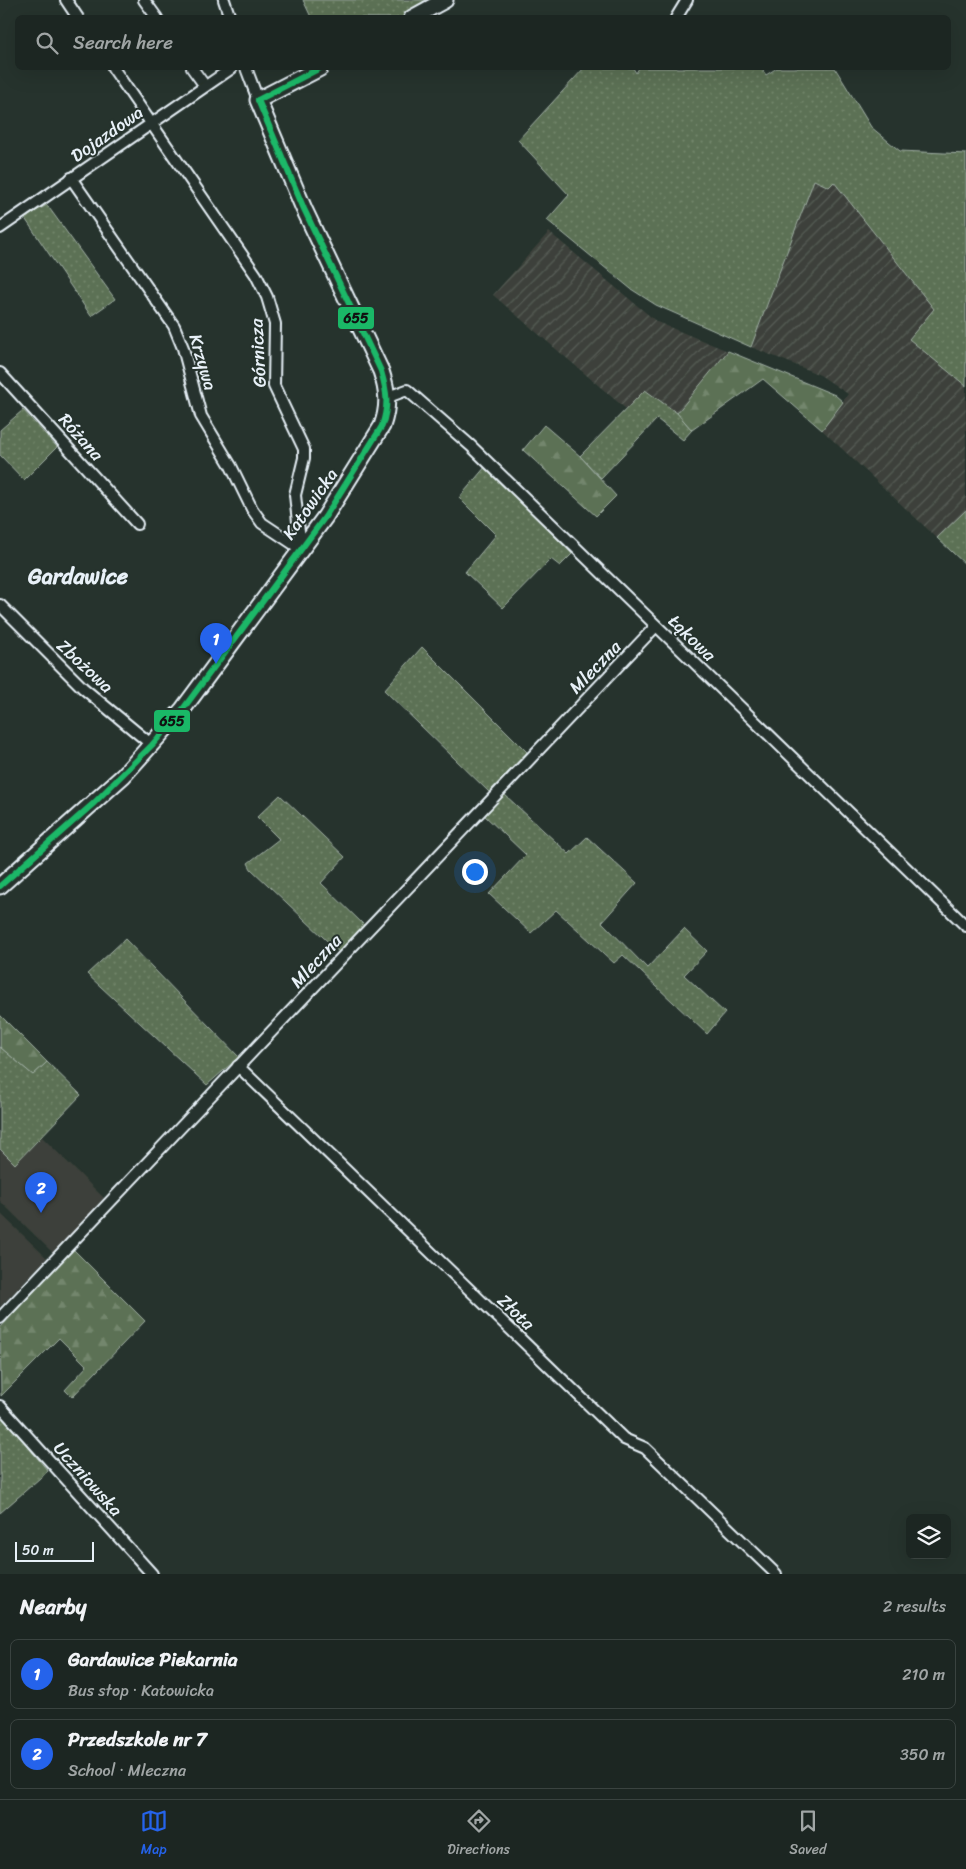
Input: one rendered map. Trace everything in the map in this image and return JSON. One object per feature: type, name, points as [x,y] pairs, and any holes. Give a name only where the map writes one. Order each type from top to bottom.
[{"type":"street","points":[[66,0],[76,15]]},
{"type":"street","points":[[144,0],[155,15]]},
{"type":"street","points":[[224,0],[229,15]]},
{"type":"street","points":[[418,15],[445,0]]},
{"type":"street","points":[[678,15],[686,0]]},
{"type":"street","name":"Górnicza","points":[[114,70],[256,275],[272,311],[276,337],[274,386],[304,449],[304,458],[295,495],[301,549]]},
{"type":"street","points":[[194,70],[206,86]]},
{"type":"street","name":"Dojazdowa","points":[[0,228],[229,70]]},
{"type":"street","name":"Katowicka","points":[[0,886],[94,802],[152,746],[183,709],[336,502],[375,440],[387,412],[388,397],[380,371],[292,184],[247,70]]},
{"type":"street","points":[[258,100],[316,70]]},
{"type":"street","name":"Krzywa","points":[[71,178],[177,331],[201,416],[231,466],[252,509],[262,523],[301,549]]},
{"type":"street","name":"Różana","points":[[0,373],[137,524]]},
{"type":"street","name":"Łąkowa","points":[[388,397],[407,390],[433,412],[966,926]]},
{"type":"street","name":"Zbożowa","points":[[0,605],[83,688],[152,746]]},
{"type":"street","name":"Mleczna","points":[[0,1318],[656,626]]},
{"type":"street","name":"Złota","points":[[238,1066],[624,1439],[645,1448],[776,1574]]},
{"type":"street","name":"Uczniowska","points":[[0,1406],[152,1574]]},
{"type":"shaded area","points":[[814,180],[829,187],[834,181],[934,309],[909,339],[966,386],[966,510],[937,538],[822,430],[848,394],[820,375],[751,347]]},
{"type":"shaded area","points":[[549,232],[657,322],[728,351],[677,413],[645,390],[627,410],[493,295]]},
{"type":"shaded area","points":[[42,1137],[104,1198],[53,1253],[0,1201],[0,1149],[15,1163]]},
{"type":"shaded area","points":[[0,1213],[47,1258],[0,1307]]},
{"type":"green space","points":[[303,0],[433,0],[406,15],[310,15]]},
{"type":"green space","points":[[582,70],[634,70],[636,73],[638,70],[762,70],[766,75],[774,70],[836,70],[871,127],[900,151],[966,154],[966,386],[909,339],[934,309],[834,182],[829,187],[814,180],[751,347],[656,305],[631,289],[547,220],[569,195],[518,140]]},
{"type":"green space","points":[[47,205],[115,299],[91,316],[24,217]]},
{"type":"green space","points":[[728,351],[835,395],[843,402],[822,430],[763,379],[692,430],[677,413]]},
{"type":"green space","points":[[645,390],[677,413],[692,430],[683,440],[657,419],[601,478],[580,456]]},
{"type":"green space","points":[[23,410],[57,447],[24,480],[0,455],[0,430]]},
{"type":"green space","points":[[544,425],[580,456],[616,496],[596,516],[523,450]]},
{"type":"green space","points":[[486,466],[572,554],[560,566],[551,559],[503,608],[465,572],[496,535],[459,498]]},
{"type":"green space","points":[[966,510],[966,565],[937,538]]},
{"type":"green space","points":[[422,647],[527,752],[489,792],[384,690]]},
{"type":"green space","points":[[504,794],[569,854],[587,837],[637,883],[602,922],[647,968],[684,929],[707,951],[684,975],[725,1013],[707,1034],[623,955],[614,963],[556,910],[531,933],[489,894],[526,855],[484,815]]},
{"type":"green space","points":[[280,795],[345,857],[321,883],[365,926],[340,953],[251,869],[248,863],[279,839],[257,817]]},
{"type":"green space","points":[[125,939],[239,1057],[207,1085],[87,974]]},
{"type":"green space","points":[[0,1015],[47,1062],[33,1075],[0,1047]]},
{"type":"green space","points":[[0,1047],[33,1075],[47,1062],[81,1095],[15,1164],[0,1149]]},
{"type":"green space","points":[[73,1249],[145,1321],[72,1397],[65,1390],[87,1366],[59,1338],[1,1396],[0,1328]]},
{"type":"green space","points":[[0,1413],[48,1471],[0,1513]]},
{"type":"transit line","name":"655","points":[[258,100],[316,70]]},
{"type":"transit line","name":"655","points":[[0,886],[94,803],[152,745],[183,709],[325,517],[382,426],[386,412],[386,398],[381,371],[304,209],[258,100]]},
{"type":"place","name":"Gardawice Piekarnia","points":[[216,664]]},
{"type":"place","name":"Przedszkole nr 7","points":[[41,1213]]},
{"type":"district","name":"Gardawice","points":[[78,576]]}]
